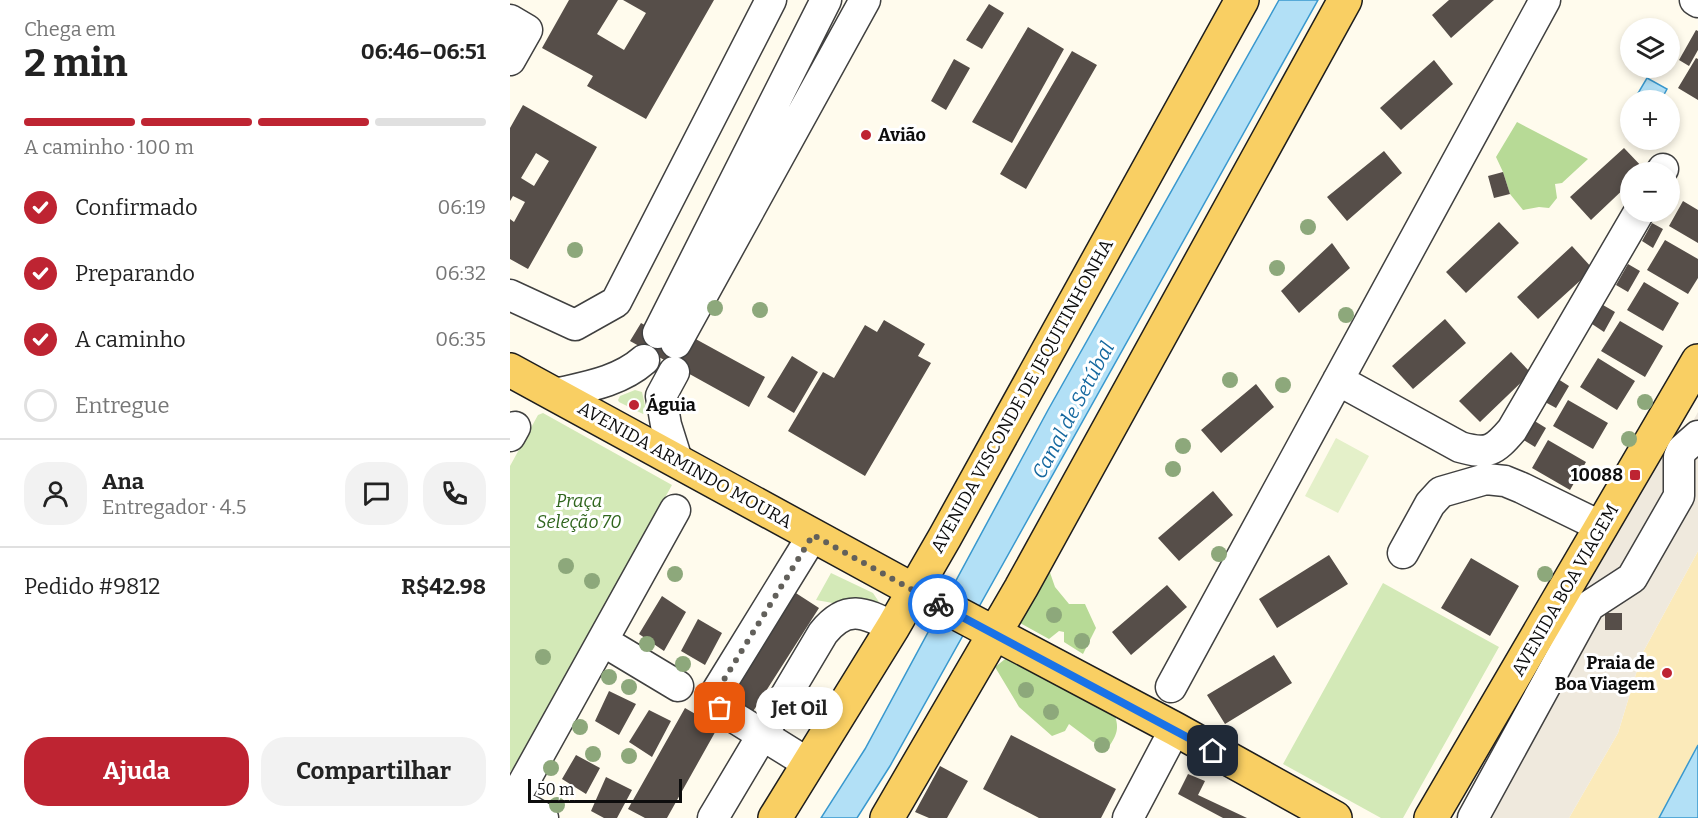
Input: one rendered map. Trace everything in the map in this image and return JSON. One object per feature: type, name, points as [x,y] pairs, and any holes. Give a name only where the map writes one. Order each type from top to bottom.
[{"type":"main road","name":"AVENIDA VISCONDE DE JEQUITINHONHA","points":[[775,818],[893,627],[926,597],[945,537],[1242,0]]},
{"type":"main road","points":[[887,818],[985,629],[1021,588],[1345,0]]},
{"type":"main road","name":"AVENIDA BOA VIAGEM","points":[[1431,818],[1698,361]]},
{"type":"main road","name":"AVENIDA ARMINDO MOURA","points":[[510,370],[985,629],[1175,729],[1335,818]]},
{"type":"street","points":[[510,295],[575,325],[616,302],[771,0]]},
{"type":"street","points":[[826,0],[667,338],[865,0]]},
{"type":"street","points":[[1171,687],[1545,0]]},
{"type":"street","points":[[510,20],[527,30],[510,60]]},
{"type":"street","points":[[1338,380],[1460,447],[1477,452],[1493,450],[1512,430],[1633,222]]},
{"type":"street","points":[[555,394],[595,385],[635,366],[649,381],[668,384],[666,425],[677,460]]},
{"type":"street","points":[[1473,818],[1589,606],[1632,578],[1679,496],[1679,457],[1682,450],[1698,436]]},
{"type":"street","points":[[1403,554],[1430,504],[1441,492],[1486,479],[1505,481],[1602,527]]},
{"type":"street","points":[[543,818],[511,802],[675,510]]},
{"type":"street","points":[[809,764],[720,708],[717,703],[717,691],[813,535]]},
{"type":"street","points":[[713,818],[829,625],[844,616],[860,613],[893,627]]},
{"type":"street","points":[[603,641],[678,686]]},
{"type":"street","points":[[1128,818],[1175,729]]},
{"type":"green space","points":[[1517,122],[1588,159],[1562,183],[1555,184],[1557,198],[1549,208],[1523,210],[1510,194],[1496,157]]},
{"type":"green space","points":[[635,390],[642,392],[646,410],[643,414],[618,400],[620,396]]},
{"type":"green space","name":"Praça Seleção 70","points":[[543,413],[672,485],[510,772],[510,466],[538,415]]},
{"type":"green space","points":[[1336,438],[1369,456],[1338,513],[1305,496]]},
{"type":"green space","points":[[1047,564],[1055,587],[1069,604],[1085,604],[1096,628],[1083,654],[1064,642],[1064,632],[1059,631],[1049,639],[1009,617]]},
{"type":"green space","points":[[831,573],[873,593],[879,602],[861,608],[816,600]]},
{"type":"green space","points":[[1383,583],[1499,647],[1403,818],[1381,818],[1283,764]]},
{"type":"green space","points":[[1014,652],[1115,716],[1117,731],[1110,745],[1093,742],[1069,724],[1065,731],[1052,736],[1019,707],[995,667]]},
{"type":"sand","name":"Praia de Boa Viagem","points":[[1698,551],[1698,745],[1659,818],[1569,818],[1618,733],[1642,654]]},
{"type":"shaded area","points":[[1698,412],[1698,551],[1642,654],[1618,733],[1569,818],[1454,818],[1668,440],[1693,421]]},
{"type":"water","name":"Canal de Setúbal","points":[[1279,0],[1318,0],[890,766],[857,818],[821,818],[865,749],[1048,410]]},
{"type":"water","points":[[1647,78],[1667,89],[1666,90],[1640,90]]},
{"type":"water","points":[[1698,745],[1698,818],[1659,818]]},
{"type":"building","points":[[569,0],[618,0],[597,34],[624,50],[646,13],[623,0],[714,0],[646,119],[587,86],[593,76],[542,48]]},
{"type":"building","points":[[1449,0],[1494,0],[1451,38],[1432,15]]},
{"type":"building","points":[[989,4],[1004,13],[982,49],[966,40]]},
{"type":"building","points":[[1028,27],[1064,49],[1012,143],[972,122]]},
{"type":"building","points":[[1696,30],[1698,31],[1698,50],[1689,66],[1680,58]]},
{"type":"building","points":[[1072,51],[1097,65],[1026,189],[1000,174]]},
{"type":"building","points":[[1696,58],[1698,59],[1698,100],[1678,88]]},
{"type":"building","points":[[954,59],[970,68],[946,110],[931,101]]},
{"type":"building","points":[[1434,60],[1453,84],[1401,130],[1380,108]]},
{"type":"building","points":[[523,105],[597,147],[528,269],[510,259],[510,219],[514,222],[525,202],[513,196],[510,201],[510,128]],"holes":[[[536,153],[549,161],[534,186],[521,178]]]},
{"type":"building","points":[[1622,150],[1626,150],[1637,162],[1620,162],[1620,192],[1591,220],[1570,197]]},
{"type":"building","points":[[1384,151],[1402,173],[1347,221],[1327,197]]},
{"type":"building","points":[[1503,172],[1510,194],[1494,198],[1488,176]]},
{"type":"building","points":[[1683,201],[1698,210],[1698,243],[1669,226],[1671,222],[1680,222],[1680,206]]},
{"type":"building","points":[[1499,222],[1519,243],[1466,293],[1446,272]]},
{"type":"building","points":[[1652,223],[1663,229],[1653,248],[1642,241]]},
{"type":"building","points":[[1665,240],[1698,259],[1698,278],[1688,294],[1647,270]]},
{"type":"building","points":[[1332,243],[1350,268],[1299,313],[1281,291]]},
{"type":"building","points":[[1572,246],[1593,269],[1538,319],[1517,297]]},
{"type":"building","points":[[1628,264],[1640,271],[1628,292],[1616,285]]},
{"type":"building","points":[[1644,282],[1679,303],[1663,331],[1627,310]]},
{"type":"building","points":[[1603,305],[1615,312],[1604,332],[1592,324]]},
{"type":"building","points":[[1445,319],[1466,343],[1413,389],[1392,366]]},
{"type":"building","points":[[884,320],[925,344],[918,356],[931,363],[865,476],[788,431],[823,372],[834,378],[865,325],[877,332]]},
{"type":"building","points":[[1620,321],[1663,346],[1645,377],[1601,351]]},
{"type":"building","points":[[641,323],[685,348],[692,337],[765,377],[749,407],[630,341]]},
{"type":"building","points":[[1511,352],[1531,373],[1480,422],[1459,401]]},
{"type":"building","points":[[792,356],[818,372],[794,413],[767,397]]},
{"type":"building","points":[[1598,358],[1635,381],[1617,410],[1580,387]]},
{"type":"building","points":[[1558,379],[1569,386],[1556,408],[1545,402]]},
{"type":"building","points":[[1256,384],[1274,407],[1221,453],[1201,430]]},
{"type":"building","points":[[1568,400],[1608,423],[1593,449],[1553,426]]},
{"type":"building","points":[[1533,420],[1546,428],[1535,447],[1522,439]]},
{"type":"building","points":[[1548,440],[1586,462],[1570,490],[1532,468]]},
{"type":"building","points":[[1213,491],[1233,515],[1179,561],[1158,538]]},
{"type":"building","points":[[1329,555],[1348,584],[1277,628],[1259,599]]},
{"type":"building","points":[[1471,558],[1519,586],[1490,636],[1441,608]]},
{"type":"building","points":[[1167,585],[1187,607],[1131,655],[1112,632]]},
{"type":"building","points":[[785,586],[819,608],[752,713],[719,692]]},
{"type":"building","points":[[662,596],[686,612],[664,651],[639,634]]},
{"type":"building","points":[[1605,613],[1622,613],[1622,630],[1605,630]]},
{"type":"building","points":[[698,619],[722,633],[705,665],[681,651]]},
{"type":"building","points":[[1274,655],[1292,683],[1225,724],[1207,695]]},
{"type":"building","points":[[609,691],[636,704],[619,735],[595,721]]},
{"type":"building","points":[[685,708],[718,727],[667,818],[645,818],[628,809]]},
{"type":"building","points":[[649,710],[671,721],[652,757],[629,742]]},
{"type":"building","points":[[1011,735],[1116,789],[1101,818],[1039,818],[983,789]]},
{"type":"building","points":[[576,755],[600,768],[586,794],[562,779]]},
{"type":"building","points":[[940,766],[968,781],[947,818],[929,818],[915,812]]},
{"type":"building","points":[[1188,774],[1205,781],[1198,795],[1247,818],[1223,818],[1178,794]]},
{"type":"building","points":[[606,777],[632,790],[617,818],[604,818],[591,811]]},
{"type":"way so far","points":[[720,708],[717,703],[717,691],[813,535],[938,604]]},
{"type":"place","name":"Avião","points":[[866,135]]},
{"type":"place","name":"Águia","points":[[634,405]]},
{"type":"place","name":"10088","points":[[1635,475]]},
{"type":"place","name":"Praia de Boa Viagem","points":[[1667,673]]},
{"type":"place","name":"Jet Oil","points":[[720,708]]},
{"type":"route","points":[[938,604],[1213,751]]}]
